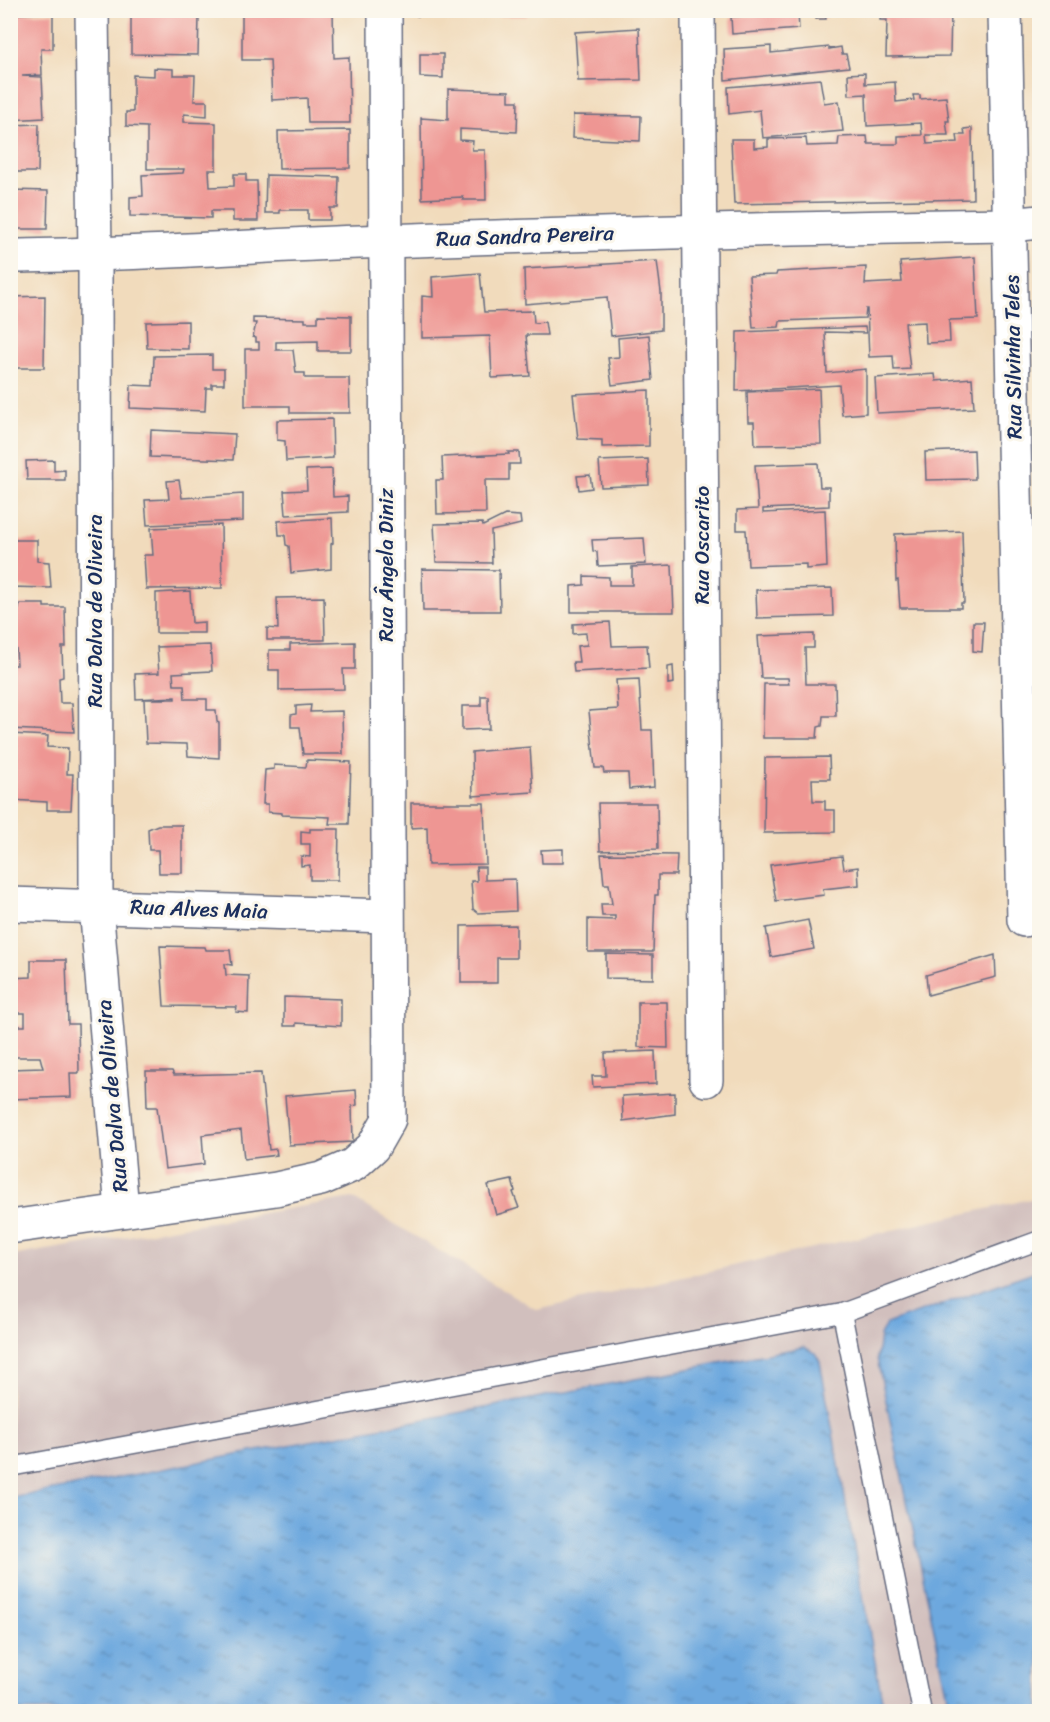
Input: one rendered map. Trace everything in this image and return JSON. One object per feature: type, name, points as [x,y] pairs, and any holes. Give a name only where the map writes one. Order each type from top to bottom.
[{"type":"street","name":"Rua Dalva de Oliveira","points":[[92,10],[95,255],[96,906],[122,1210]]},
{"type":"street","name":"Rua Ângela Diniz","points":[[122,1210],[276,1190],[321,1179],[353,1165],[374,1147],[389,1119],[385,10]]},
{"type":"street","name":"Rua Oscarito","points":[[698,10],[706,1080]]},
{"type":"street","name":"Rua Silvinha Teles","points":[[1005,10],[1025,223],[1024,920]]},
{"type":"street","name":"Rua Sandra Pereira","points":[[10,256],[95,255],[385,241],[700,230],[1025,223]]},
{"type":"street","name":"Rua Alves Maia","points":[[10,904],[387,916]]},
{"type":"street","points":[[10,1227],[122,1210]]},
{"type":"lane","points":[[10,1467],[842,1312],[1040,1240]]},
{"type":"lane","points":[[842,1312],[922,1712]]},
{"type":"shaded area","points":[[1039,1197],[1039,1711],[11,1712],[11,1256],[352,1198],[537,1310]]},
{"type":"water","points":[[1039,1270],[1039,1711],[951,1711],[877,1358],[880,1336],[886,1324]]},
{"type":"water","points":[[804,1347],[815,1353],[820,1362],[884,1711],[11,1711],[11,1498]]},
{"type":"building","points":[[143,10],[189,10],[188,16],[199,17],[198,55],[131,54],[131,14],[143,15]]},
{"type":"building","points":[[333,10],[334,58],[349,57],[350,123],[308,123],[307,98],[272,100],[270,60],[242,60],[242,11]]},
{"type":"building","points":[[417,10],[443,10],[443,16],[417,16]]},
{"type":"building","points":[[482,10],[526,10],[527,16],[482,16]]},
{"type":"building","points":[[881,10],[951,10],[950,56],[886,57],[887,20],[880,20]]},
{"type":"building","points":[[1036,10],[1040,10],[1040,60],[1038,60]]},
{"type":"building","points":[[815,11],[825,11],[826,19],[816,19]]},
{"type":"building","points":[[53,13],[53,49],[41,49],[42,75],[22,76],[42,77],[44,118],[10,120],[10,14]]},
{"type":"building","points":[[798,13],[799,29],[732,34],[731,17]]},
{"type":"building","points":[[639,28],[641,80],[578,81],[575,32]]},
{"type":"building","points":[[771,46],[771,53],[841,47],[842,54],[846,54],[849,67],[725,80],[724,49]]},
{"type":"building","points":[[420,54],[443,54],[443,78],[420,77]]},
{"type":"building","points":[[154,68],[173,69],[173,75],[195,75],[194,101],[207,101],[207,116],[184,114],[184,122],[216,123],[216,170],[209,170],[210,187],[234,186],[234,174],[246,174],[246,181],[257,181],[258,221],[233,221],[233,211],[211,211],[211,218],[130,216],[130,197],[143,196],[142,175],[183,173],[184,169],[147,169],[147,127],[126,126],[126,112],[133,112],[133,75],[154,76]]},
{"type":"building","points":[[865,73],[865,84],[895,82],[896,102],[914,100],[913,95],[920,95],[920,99],[946,97],[948,135],[926,135],[927,144],[958,142],[957,135],[965,135],[964,129],[972,128],[973,199],[734,204],[731,139],[754,139],[754,148],[768,147],[768,139],[806,138],[807,146],[838,145],[839,137],[867,136],[868,144],[898,144],[898,136],[922,135],[921,123],[867,126],[866,94],[849,95],[848,74]]},
{"type":"building","points":[[820,79],[824,103],[839,101],[843,131],[763,138],[760,110],[729,114],[728,87]]},
{"type":"building","points":[[448,89],[509,91],[509,101],[518,101],[517,132],[460,129],[460,140],[473,141],[472,150],[485,150],[486,200],[463,200],[463,197],[422,199],[421,118],[448,120]]},
{"type":"building","points":[[573,115],[641,116],[640,141],[572,138]]},
{"type":"building","points":[[39,124],[38,172],[10,172],[10,125]]},
{"type":"building","points":[[350,130],[350,168],[279,169],[278,131]]},
{"type":"building","points":[[266,175],[339,177],[338,208],[330,208],[330,220],[308,220],[308,210],[280,210],[280,213],[265,213]]},
{"type":"building","points":[[10,190],[48,191],[47,229],[10,229]]},
{"type":"building","points":[[975,257],[978,319],[949,320],[950,342],[926,343],[925,322],[905,323],[910,369],[894,370],[893,356],[869,357],[867,309],[865,318],[780,321],[779,327],[753,328],[749,276],[776,275],[777,272],[866,267],[865,284],[902,282],[900,262]]},
{"type":"building","points":[[657,261],[661,292],[661,330],[611,336],[607,297],[525,304],[524,269]]},
{"type":"building","points":[[480,273],[484,312],[533,311],[534,323],[545,322],[547,335],[526,335],[530,376],[492,378],[490,336],[422,338],[422,296],[433,297],[432,277]]},
{"type":"building","points":[[45,296],[44,368],[10,368],[10,297]]},
{"type":"building","points":[[318,315],[351,316],[351,351],[318,351],[318,341],[276,342],[276,350],[293,350],[296,373],[305,373],[305,378],[349,378],[350,413],[290,413],[290,406],[245,406],[245,349],[259,349],[259,342],[256,342],[256,338],[253,337],[256,323],[253,323],[253,318],[305,319],[305,322],[318,322]]},
{"type":"building","points":[[188,321],[188,349],[147,348],[146,322]]},
{"type":"building","points":[[865,327],[866,333],[825,332],[827,373],[866,369],[866,413],[842,415],[839,385],[736,391],[737,332]]},
{"type":"building","points":[[649,335],[653,380],[612,385],[608,358],[619,357],[618,338]]},
{"type":"building","points":[[212,355],[212,369],[224,369],[224,384],[212,384],[212,388],[206,388],[205,411],[130,408],[131,385],[153,386],[154,356]]},
{"type":"building","points":[[935,374],[936,381],[972,378],[974,408],[877,413],[875,378]]},
{"type":"building","points":[[819,389],[821,444],[755,445],[754,422],[748,422],[747,392]]},
{"type":"building","points":[[649,390],[649,446],[602,447],[602,440],[578,439],[573,394]]},
{"type":"building","points":[[332,419],[333,458],[286,461],[285,441],[277,440],[277,420]]},
{"type":"building","points":[[151,430],[235,434],[233,460],[150,457]]},
{"type":"building","points":[[974,450],[975,479],[926,480],[925,452]]},
{"type":"building","points":[[508,452],[519,452],[520,464],[509,464],[509,480],[485,480],[486,513],[437,514],[436,480],[443,480],[442,457],[509,454]]},
{"type":"building","points":[[648,459],[649,485],[601,487],[599,461]]},
{"type":"building","points":[[54,460],[54,471],[65,470],[65,480],[27,480],[26,461]]},
{"type":"building","points":[[818,463],[820,487],[829,487],[829,506],[763,509],[763,513],[825,510],[827,567],[806,569],[806,564],[748,566],[746,530],[737,530],[737,510],[758,509],[755,465]]},
{"type":"building","points":[[332,469],[333,497],[348,496],[348,512],[286,515],[284,491],[307,490],[306,470]]},
{"type":"building","points":[[590,475],[592,488],[579,490],[577,476]]},
{"type":"building","points":[[179,480],[182,498],[243,494],[243,521],[147,525],[145,500],[169,499],[167,481]]},
{"type":"building","points":[[505,515],[520,516],[521,524],[491,531],[492,563],[436,562],[434,524],[482,523],[483,526]]},
{"type":"building","points":[[332,518],[331,569],[291,573],[289,546],[286,545],[285,535],[279,535],[278,521]]},
{"type":"building","points":[[221,525],[222,588],[146,589],[144,555],[153,555],[151,528]]},
{"type":"building","points":[[962,531],[964,603],[961,603],[961,608],[900,608],[898,580],[896,581],[895,534]]},
{"type":"building","points":[[644,538],[646,564],[598,566],[597,552],[593,551],[592,540]]},
{"type":"building","points":[[10,540],[37,540],[37,561],[49,562],[51,588],[10,587]]},
{"type":"building","points":[[672,565],[674,612],[571,612],[571,586],[584,585],[584,576],[609,577],[609,585],[632,585],[632,567]]},
{"type":"building","points":[[422,569],[499,570],[500,611],[423,611]]},
{"type":"building","points":[[832,588],[833,616],[757,618],[756,590]]},
{"type":"building","points":[[190,591],[192,623],[204,622],[204,633],[156,633],[156,593]]},
{"type":"building","points":[[324,597],[325,640],[267,640],[267,628],[278,629],[277,598]]},
{"type":"building","points":[[20,604],[65,607],[66,647],[62,647],[63,677],[59,678],[60,703],[72,703],[74,732],[10,729],[10,665],[17,665],[16,649],[10,649],[10,610],[19,609]]},
{"type":"building","points":[[610,622],[612,646],[647,645],[649,668],[574,672],[573,662],[579,662],[577,646],[587,645],[586,633],[573,634],[573,624]]},
{"type":"building","points":[[973,622],[984,622],[982,652],[973,651]]},
{"type":"building","points":[[814,634],[814,648],[805,648],[806,684],[835,684],[836,716],[823,716],[822,726],[818,727],[817,738],[763,738],[764,684],[789,684],[788,678],[761,678],[758,636]]},
{"type":"building","points":[[355,642],[355,669],[343,669],[344,689],[279,690],[279,670],[269,670],[269,650],[290,650],[290,644]]},
{"type":"building","points":[[210,645],[212,671],[173,673],[174,685],[184,685],[185,699],[207,699],[207,710],[216,710],[219,723],[219,758],[188,756],[187,744],[146,743],[144,699],[175,699],[175,697],[136,699],[135,674],[159,673],[157,647]]},
{"type":"building","points":[[673,666],[674,683],[668,684],[668,667]]},
{"type":"building","points":[[639,679],[642,730],[652,730],[654,787],[629,789],[628,773],[604,773],[603,768],[595,768],[589,711],[618,709],[616,680]]},
{"type":"building","points":[[481,696],[488,696],[489,729],[462,730],[462,706],[481,706]]},
{"type":"building","points":[[311,705],[310,712],[342,711],[343,754],[303,754],[300,727],[291,727],[291,715],[296,714],[296,706]]},
{"type":"building","points":[[10,734],[48,736],[47,747],[68,748],[67,774],[73,774],[71,810],[47,810],[47,802],[10,800]]},
{"type":"building","points":[[530,747],[533,792],[473,796],[472,752]]},
{"type":"building","points":[[829,757],[830,779],[812,779],[813,801],[825,801],[825,810],[835,810],[835,832],[764,833],[765,758]]},
{"type":"building","points":[[307,760],[351,762],[349,824],[329,824],[330,817],[282,815],[282,813],[268,812],[268,804],[263,804],[265,770],[274,769],[274,765],[306,767]]},
{"type":"building","points":[[411,803],[484,803],[486,864],[428,865],[427,827],[411,828]]},
{"type":"building","points":[[598,803],[657,803],[658,849],[600,851]]},
{"type":"building","points":[[158,825],[182,825],[182,873],[159,873],[158,850],[149,850],[148,829]]},
{"type":"building","points":[[310,829],[339,829],[338,880],[310,880],[310,865],[301,866],[301,856],[310,857],[310,844],[301,844],[301,831],[310,832]]},
{"type":"building","points":[[563,849],[563,863],[542,863],[541,850]]},
{"type":"building","points":[[601,854],[677,855],[676,875],[658,875],[653,952],[588,952],[588,919],[615,920],[615,916],[602,916],[601,904],[612,904],[609,884],[604,884]]},
{"type":"building","points":[[842,856],[844,869],[858,867],[859,885],[823,889],[824,895],[776,901],[770,865]]},
{"type":"building","points":[[476,867],[485,867],[485,880],[515,879],[516,911],[478,913],[473,909],[471,881],[477,881]]},
{"type":"building","points":[[808,920],[814,949],[771,957],[766,928]]},
{"type":"building","points":[[516,925],[516,958],[497,958],[497,983],[461,983],[461,926]]},
{"type":"building","points":[[160,946],[230,950],[232,965],[225,964],[226,975],[249,976],[248,1013],[236,1012],[237,1007],[164,1006]]},
{"type":"building","points":[[606,954],[653,955],[653,979],[606,978]]},
{"type":"building","points":[[995,955],[996,977],[928,995],[926,975]]},
{"type":"building","points":[[31,960],[66,960],[68,1024],[78,1024],[79,1073],[70,1073],[71,1097],[10,1099],[10,1069],[43,1068],[40,1057],[10,1057],[10,1026],[25,1026],[25,1013],[15,1013],[14,989],[11,988],[10,978],[31,977]]},
{"type":"building","points":[[284,997],[341,999],[341,1026],[296,1023],[296,1026],[284,1026]]},
{"type":"building","points":[[638,1002],[667,1002],[668,1048],[638,1047]]},
{"type":"building","points":[[655,1051],[656,1084],[593,1087],[592,1076],[606,1076],[605,1053]]},
{"type":"building","points":[[146,1071],[172,1071],[174,1075],[261,1073],[269,1150],[276,1149],[277,1155],[244,1159],[241,1130],[202,1135],[204,1164],[165,1169],[157,1107],[147,1107]]},
{"type":"building","points":[[356,1090],[357,1105],[352,1106],[353,1142],[289,1145],[285,1096]]},
{"type":"building","points":[[675,1093],[675,1114],[623,1121],[622,1096]]},
{"type":"building","points":[[512,1180],[515,1191],[513,1192],[519,1208],[496,1215],[488,1185]]}]
